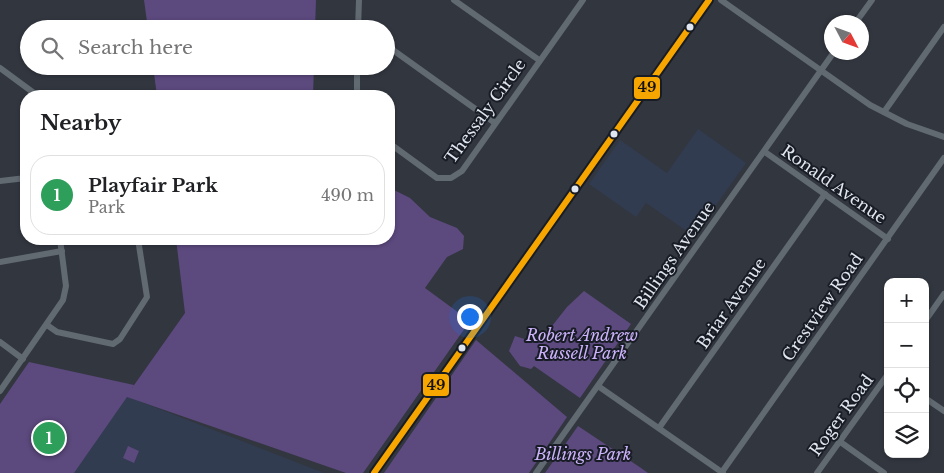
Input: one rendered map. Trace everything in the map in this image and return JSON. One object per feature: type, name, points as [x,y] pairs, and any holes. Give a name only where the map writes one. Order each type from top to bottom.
[{"type":"street","points":[[360,0],[360,20]]},
{"type":"street","points":[[454,0],[539,60]]},
{"type":"street","name":"Thessaly Circle","points":[[395,147],[436,178],[450,178],[462,171],[583,0]]},
{"type":"street","points":[[374,473],[709,0]]},
{"type":"street","points":[[721,0],[870,105],[907,124],[944,136]]},
{"type":"street","points":[[861,15],[872,0]]},
{"type":"street","points":[[884,112],[944,27]]},
{"type":"street","points":[[395,51],[495,123]]},
{"type":"street","name":"Billings Avenue","points":[[536,473],[765,152],[828,60]]},
{"type":"street","points":[[0,68],[30,90]]},
{"type":"street","points":[[356,90],[357,75]]},
{"type":"street","name":"Ronald Avenue","points":[[765,152],[888,239]]},
{"type":"street","name":"Crestview Road","points":[[722,472],[944,158]]},
{"type":"street","points":[[0,180],[20,178]]},
{"type":"street","name":"Briar Avenue","points":[[659,428],[825,194]]},
{"type":"street","points":[[0,391],[63,300],[66,286],[61,245]]},
{"type":"street","points":[[47,325],[57,332],[113,344],[120,339],[147,297],[139,245]]},
{"type":"street","points":[[0,262],[62,250]]},
{"type":"street","points":[[929,316],[943,299]]},
{"type":"street","points":[[0,342],[23,359]]},
{"type":"street","name":"Roger Road","points":[[817,473],[884,380]]},
{"type":"street","points":[[598,386],[722,472]]},
{"type":"street","points":[[929,401],[944,411]]},
{"type":"street","points":[[840,441],[884,473]]},
{"type":"shaded area","points":[[698,129],[746,163],[694,236],[646,203],[636,217],[589,184],[620,140],[667,173]]},
{"type":"shaded area","points":[[126,396],[324,473],[74,473]]},
{"type":"green space","points":[[144,0],[316,0],[315,20],[147,20]]},
{"type":"green space","points":[[154,75],[314,75],[313,90],[156,90]]},
{"type":"green space","points":[[395,190],[410,198],[430,217],[457,228],[464,236],[463,249],[447,257],[425,288],[470,321],[363,473],[346,473],[127,397],[74,473],[0,473],[0,404],[29,362],[134,385],[132,388],[185,313],[177,245],[395,245]]},
{"type":"green space","name":"Robert Andrew Russell Park","points":[[584,291],[631,324],[580,398],[534,366],[531,369],[520,366],[509,351],[515,336],[534,342],[552,326],[567,307]]},
{"type":"green space","points":[[476,340],[567,417],[529,473],[384,473]]},
{"type":"green space","name":"Billings Park","points":[[578,426],[641,468],[648,473],[545,473]]},
{"type":"green space","points":[[128,446],[139,451],[134,463],[123,458]]},
{"type":"transit line","name":"49","points":[[374,473],[709,0]]},
{"type":"place","name":"Playfair Park","points":[[49,438]]}]
